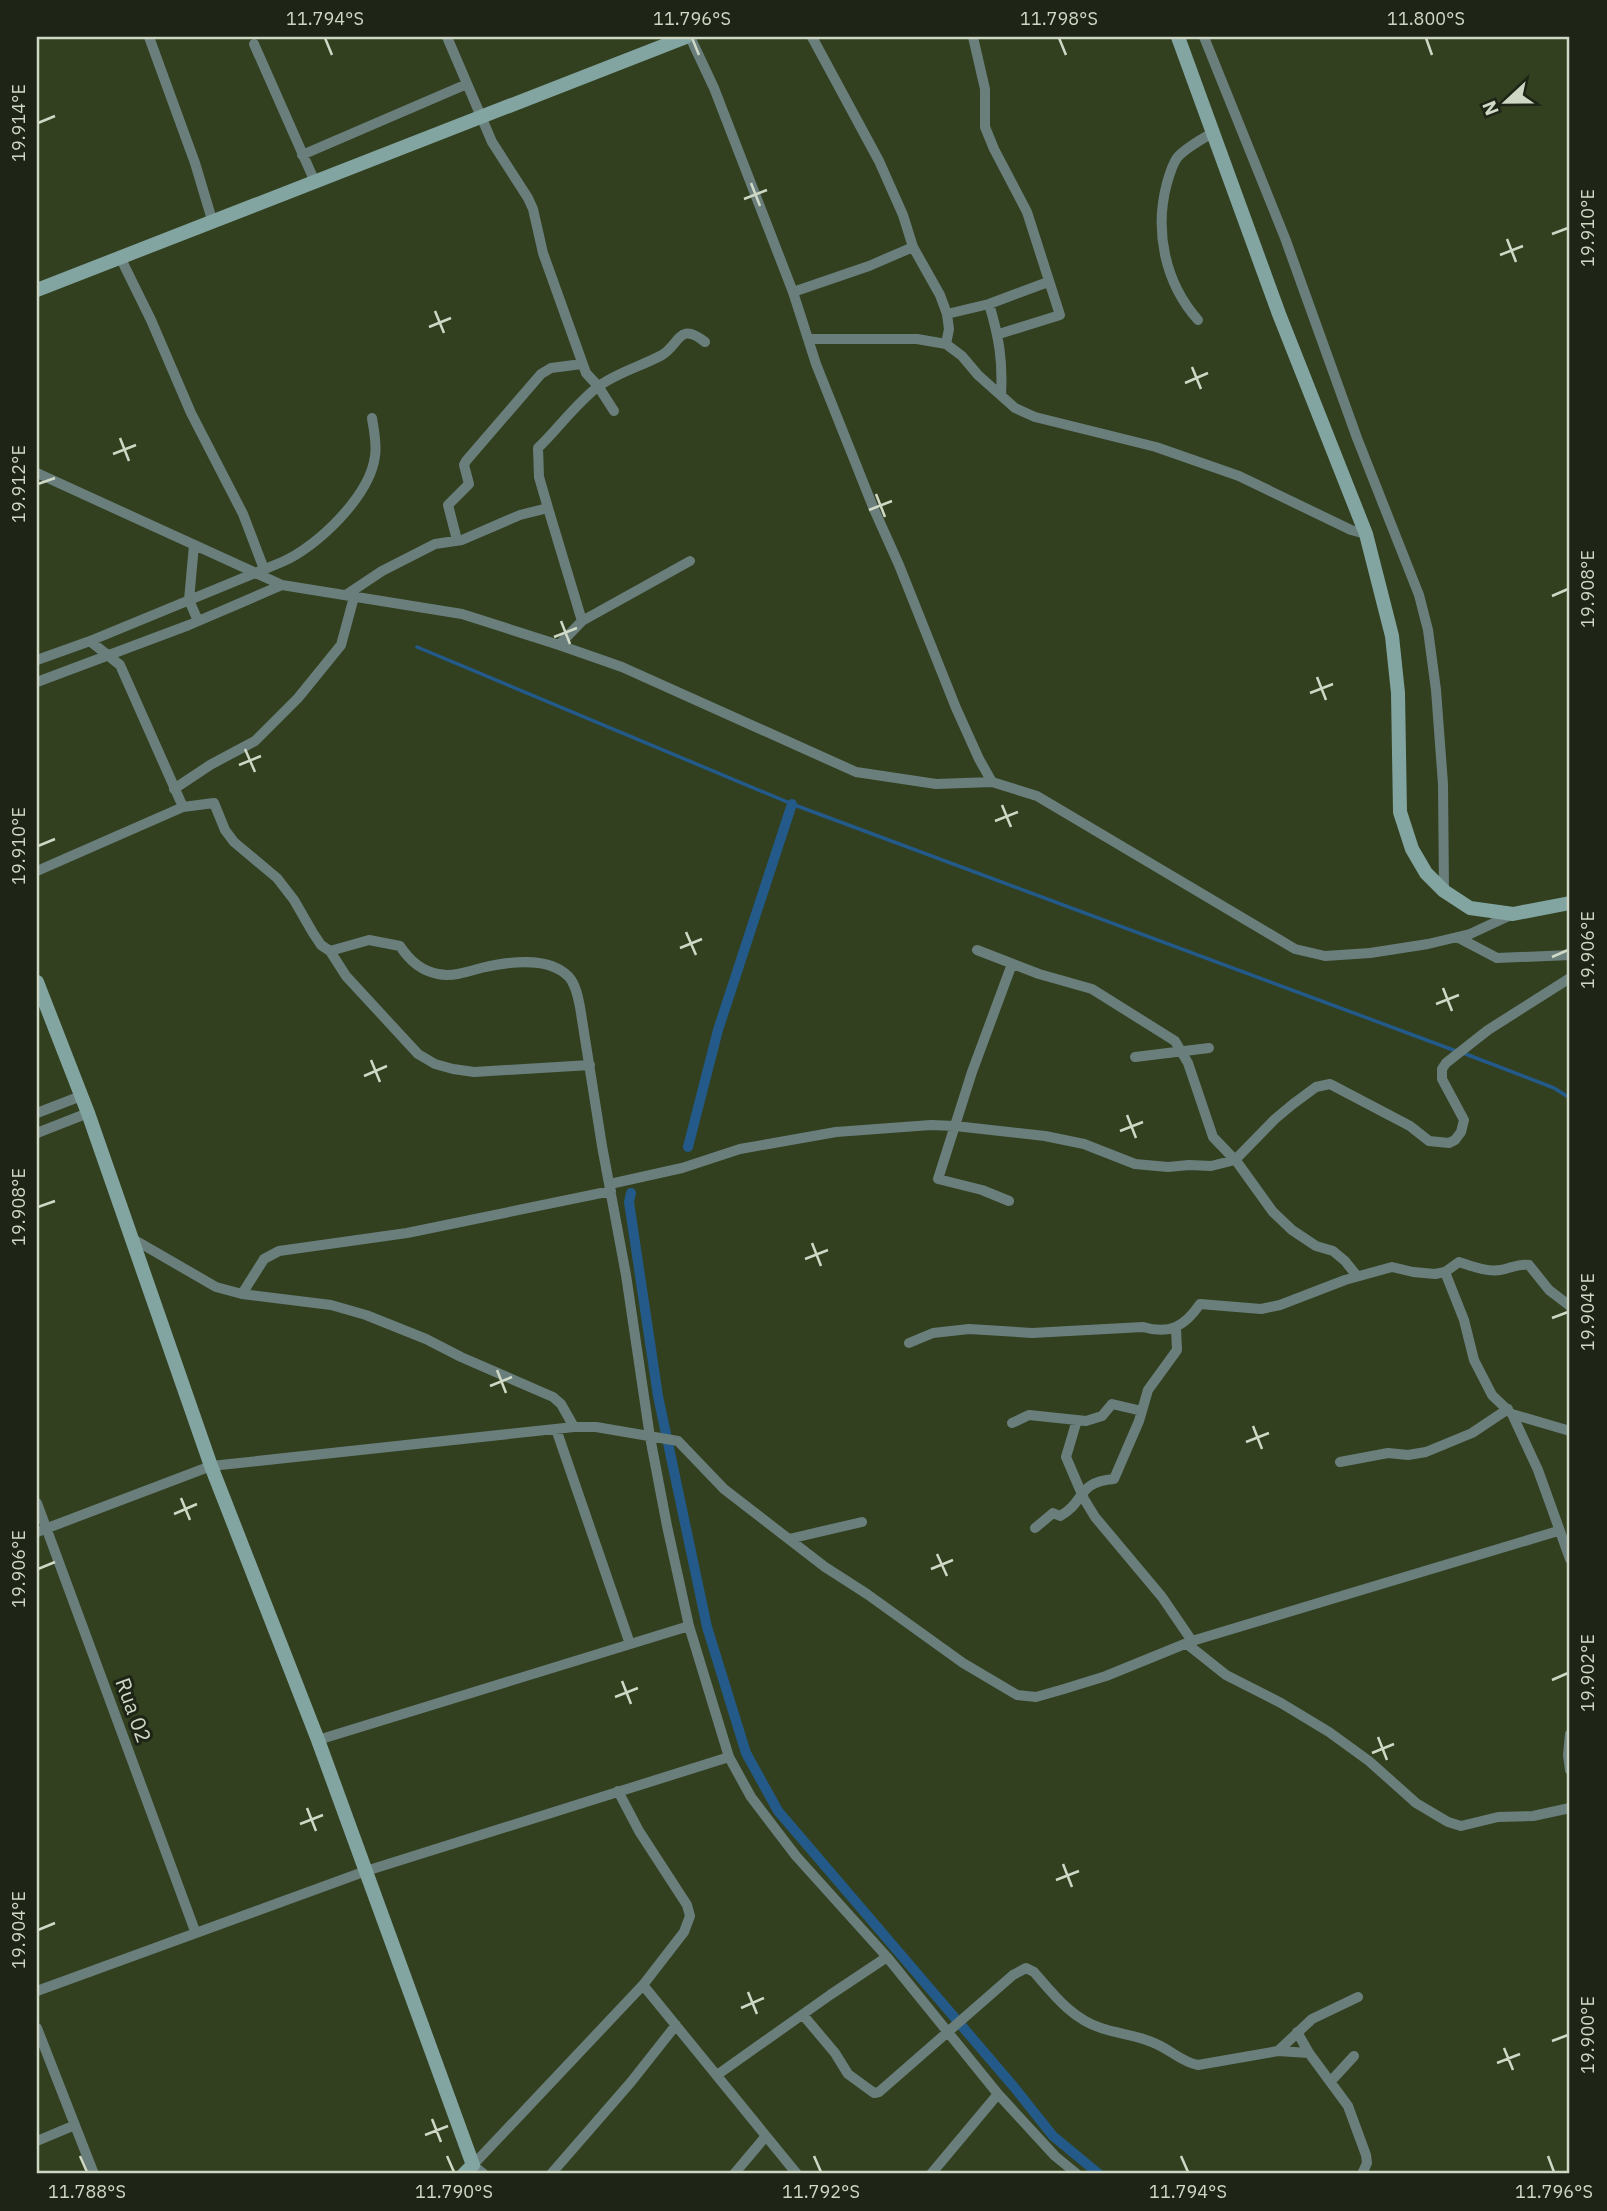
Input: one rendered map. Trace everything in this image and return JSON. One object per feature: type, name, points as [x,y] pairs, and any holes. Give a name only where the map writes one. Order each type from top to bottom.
[{"type":"main road","points":[[37,290],[688,37]]},
{"type":"main road","points":[[1178,37],[1279,314],[1366,534],[1392,636],[1398,693],[1400,812],[1412,849],[1426,873],[1444,891],[1470,908],[1513,914],[1570,903]]},
{"type":"main road","points":[[37,982],[88,1113],[211,1466],[318,1740],[473,2171]]},
{"type":"street","points":[[149,37],[195,163],[212,223]]},
{"type":"street","points":[[447,37],[480,116],[502,160],[533,209],[546,264],[586,373],[614,411]]},
{"type":"street","points":[[688,37],[714,88],[793,292],[808,340],[956,708],[992,782]]},
{"type":"street","points":[[812,37],[879,161],[903,215],[913,247],[940,295],[947,314],[946,344]]},
{"type":"street","points":[[972,37],[985,89],[985,127],[1027,212],[1060,315],[999,334]]},
{"type":"street","points":[[1204,37],[1285,238],[1357,438],[1419,595],[1428,630],[1436,690],[1443,784],[1444,891]]},
{"type":"street","points":[[254,44],[315,182]]},
{"type":"street","points":[[302,155],[467,84]]},
{"type":"street","points":[[1198,320],[1178,294],[1166,263],[1161,205],[1177,158],[1212,133]]},
{"type":"street","points":[[793,292],[859,270],[913,247]]},
{"type":"street","points":[[121,259],[151,320],[186,403],[243,514],[260,570]]},
{"type":"street","points":[[947,314],[989,304],[1048,282]]},
{"type":"street","points":[[989,304],[999,334],[1003,362],[1001,395]]},
{"type":"street","points":[[582,621],[539,477],[538,449],[598,386],[615,375],[663,354],[684,333],[696,334],[705,342]]},
{"type":"street","points":[[808,340],[917,340],[946,344],[1016,408],[1035,417],[1156,447],[1239,476],[1351,530],[1366,534]]},
{"type":"street","points":[[457,540],[448,505],[469,484],[464,465],[466,461],[541,374],[551,368],[582,364]]},
{"type":"street","points":[[37,660],[90,641],[296,556],[317,542],[354,501],[370,474],[376,457],[372,418]]},
{"type":"street","points":[[37,473],[194,545],[260,570],[282,585],[462,614],[559,645],[622,667],[856,772],[936,784],[992,782],[1037,796],[1295,949],[1325,956],[1370,953],[1470,934],[1513,914]]},
{"type":"street","points":[[174,789],[210,765],[255,741],[298,698],[341,645],[350,596],[414,553],[435,544],[472,536],[520,515],[548,509]]},
{"type":"street","points":[[194,545],[189,600],[198,621]]},
{"type":"street","points":[[559,645],[582,621],[690,561]]},
{"type":"street","points":[[37,682],[198,621],[282,585]]},
{"type":"street","points":[[90,641],[120,665],[183,807]]},
{"type":"street","points":[[37,871],[183,807],[214,803],[225,830],[234,842],[277,878],[295,900],[321,945],[330,951],[346,976],[418,1054],[435,1064],[474,1072],[590,1065]]},
{"type":"street","points":[[1457,937],[1497,958],[1570,955]]},
{"type":"street","points":[[330,951],[369,940],[400,946],[407,957],[417,965],[439,974],[450,975],[530,962],[561,971],[570,979],[576,990],[590,1065],[650,1437],[689,1626],[729,1757],[751,1797],[796,1856],[887,1957],[999,2094],[1055,2156],[1077,2174]]},
{"type":"street","points":[[978,950],[1104,995],[1175,1041],[1183,1052],[1213,1137],[1235,1160],[1273,1212],[1292,1230],[1316,1245],[1333,1251],[1357,1276]]},
{"type":"street","points":[[1009,1201],[938,1179],[972,1072],[1012,964]]},
{"type":"street","points":[[242,1294],[264,1259],[279,1251],[372,1240],[611,1187],[740,1149],[810,1136],[880,1128],[955,1126],[1045,1136],[1084,1144],[1135,1164],[1168,1167],[1211,1166],[1235,1160],[1293,1104],[1316,1087],[1331,1084],[1410,1126],[1429,1141],[1449,1143],[1461,1132],[1464,1121],[1442,1079],[1442,1069],[1446,1063],[1488,1030],[1570,978]]},
{"type":"street","points":[[1135,1058],[1209,1048]]},
{"type":"street","points":[[37,1113],[81,1096]]},
{"type":"street","points":[[37,1133],[88,1113]]},
{"type":"street","points":[[133,1239],[216,1287],[242,1294],[331,1305],[388,1323],[553,1397],[561,1404],[574,1427]]},
{"type":"street","points":[[909,1343],[946,1330],[1032,1333],[1143,1327],[1154,1330],[1176,1328],[1189,1320],[1200,1304],[1261,1309],[1280,1305],[1357,1276],[1392,1267],[1413,1272],[1446,1272],[1459,1262],[1486,1270],[1529,1265],[1549,1290],[1570,1306]]},
{"type":"street","points":[[1446,1272],[1464,1320],[1474,1360],[1492,1395],[1510,1411],[1538,1470],[1570,1559]]},
{"type":"street","points":[[1035,1528],[1053,1513],[1060,1516],[1070,1510],[1090,1484],[1114,1479],[1121,1468],[1148,1390],[1177,1350],[1176,1328]]},
{"type":"street","points":[[1012,1423],[1029,1415],[1086,1421],[1102,1416],[1112,1404],[1142,1411]]},
{"type":"street","points":[[1340,1462],[1388,1453],[1408,1455],[1426,1452],[1472,1433],[1510,1411],[1570,1431]]},
{"type":"street","points":[[1077,1420],[1066,1457],[1094,1517],[1162,1597],[1190,1643],[1226,1675],[1281,1703],[1329,1732],[1369,1761],[1416,1803],[1448,1822],[1461,1826],[1498,1817],[1533,1816],[1570,1808]]},
{"type":"street","points":[[42,1531],[211,1466],[574,1427],[596,1427],[678,1441],[724,1489],[789,1539],[963,1663],[1017,1695],[1036,1697],[1190,1643],[1558,1531]]},
{"type":"street","points":[[556,1429],[630,1644]]},
{"type":"street","name":"Rua 02","points":[[37,1503],[42,1531],[195,1931]]},
{"type":"street","points":[[789,1539],[862,1522]]},
{"type":"street","points":[[318,1740],[689,1626]]},
{"type":"street","points":[[1570,1734],[1570,1770]]},
{"type":"street","points":[[37,1990],[366,1871],[729,1757]]},
{"type":"street","points":[[473,2171],[643,1985],[684,1932],[690,1916],[682,1895],[645,1840],[618,1791]]},
{"type":"street","points":[[717,2075],[887,1957]]},
{"type":"street","points":[[803,2015],[835,2053],[848,2074],[874,2093],[879,2092],[1017,1971],[1027,1968],[1034,1972],[1071,2012],[1086,2022],[1154,2042],[1188,2063],[1198,2065],[1278,2052],[1308,2053]]},
{"type":"street","points":[[643,1985],[797,2174]]},
{"type":"street","points":[[1278,2052],[1312,2020],[1358,1997]]},
{"type":"street","points":[[551,2174],[631,2082],[676,2025]]},
{"type":"street","points":[[37,2028],[94,2174]]},
{"type":"street","points":[[1297,2032],[1308,2053],[1348,2106],[1366,2155],[1367,2163],[1362,2174]]},
{"type":"street","points":[[1331,2081],[1354,2056]]},
{"type":"street","points":[[931,2174],[999,2094]]},
{"type":"street","points":[[37,2141],[75,2125]]},
{"type":"street","points":[[734,2174],[766,2136]]},
{"type":"waterway","points":[[417,647],[792,804],[1456,1051]]},
{"type":"waterway","points":[[688,1147],[718,1030],[792,804]]},
{"type":"waterway","points":[[1463,1053],[1554,1088],[1570,1098]]},
{"type":"waterway","points":[[631,1193],[629,1202],[658,1396],[707,1627],[746,1753],[778,1811],[1053,2136],[1099,2174]]}]
